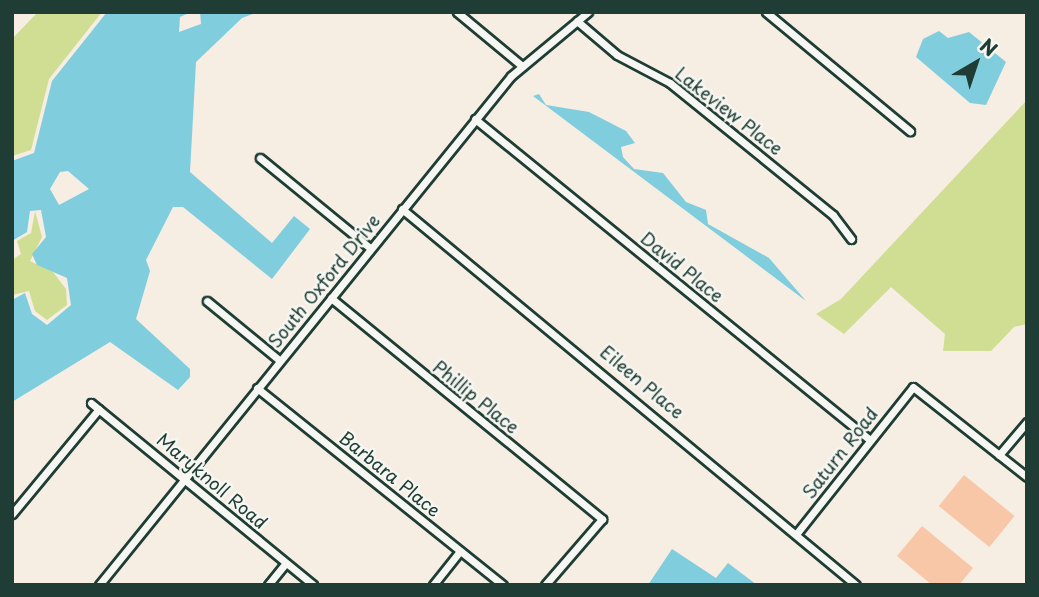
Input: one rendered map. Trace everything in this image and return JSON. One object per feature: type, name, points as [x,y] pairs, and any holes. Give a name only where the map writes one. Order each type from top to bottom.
[{"type":"street","points":[[457,12],[522,66]]},
{"type":"street","name":"South Oxford Drive","points":[[99,585],[475,119],[522,66],[588,12]]},
{"type":"street","points":[[766,12],[911,131]]},
{"type":"street","name":"Lakeview Place","points":[[577,21],[617,55],[670,83],[833,215],[851,239]]},
{"type":"street","name":"David Place","points":[[475,119],[870,440]]},
{"type":"street","points":[[260,158],[370,248]]},
{"type":"street","name":"Eileen Place","points":[[402,209],[797,533],[856,585]]},
{"type":"street","name":"Phillip Place","points":[[331,298],[602,519],[545,585]]},
{"type":"street","points":[[206,300],[279,360]]},
{"type":"street","name":"Barbara Place","points":[[257,388],[503,585]]},
{"type":"street","name":"Saturn Road","points":[[797,533],[911,389],[999,455]]},
{"type":"street","name":"Maryknoll Road","points":[[91,403],[313,585]]},
{"type":"street","points":[[12,514],[99,409]]},
{"type":"street","points":[[1027,422],[999,455],[1027,477]]},
{"type":"street","points":[[433,585],[460,551]]},
{"type":"street","points":[[268,585],[286,563]]},
{"type":"green space","points":[[38,12],[102,12],[49,79],[31,150],[12,156],[12,39]]},
{"type":"green space","points":[[1027,100],[1027,324],[1014,327],[991,351],[943,351],[945,334],[891,287],[844,334],[816,314],[841,299]]},
{"type":"green space","points":[[35,211],[42,237],[30,261],[53,272],[66,289],[67,305],[47,320],[35,311],[29,291],[12,295],[12,260],[21,254],[17,241],[31,233]]},
{"type":"water","points":[[107,12],[191,12],[180,17],[179,32],[201,24],[200,12],[258,12],[242,18],[196,62],[190,172],[272,243],[294,216],[310,229],[272,279],[183,207],[173,207],[146,260],[150,271],[136,319],[190,369],[190,377],[178,390],[110,342],[12,402],[12,300],[25,293],[32,314],[47,325],[71,305],[67,278],[37,265],[32,254],[46,237],[41,210],[30,211],[27,232],[12,241],[12,161],[34,153],[52,81]],"holes":[[[68,171],[89,189],[59,205],[50,189],[60,172]]]},
{"type":"water","points":[[939,31],[948,38],[969,32],[1006,62],[986,105],[970,103],[916,57],[923,39]]},
{"type":"water","points":[[539,94],[546,105],[589,112],[626,131],[635,143],[621,147],[623,157],[634,169],[663,173],[686,202],[706,210],[708,224],[769,258],[806,301],[533,96]]},
{"type":"water","points":[[672,549],[716,578],[728,563],[757,585],[648,585]]},
{"type":"building","points":[[964,475],[1015,516],[989,547],[939,506]]},
{"type":"building","points":[[922,526],[973,568],[959,585],[932,585],[897,556]]}]
